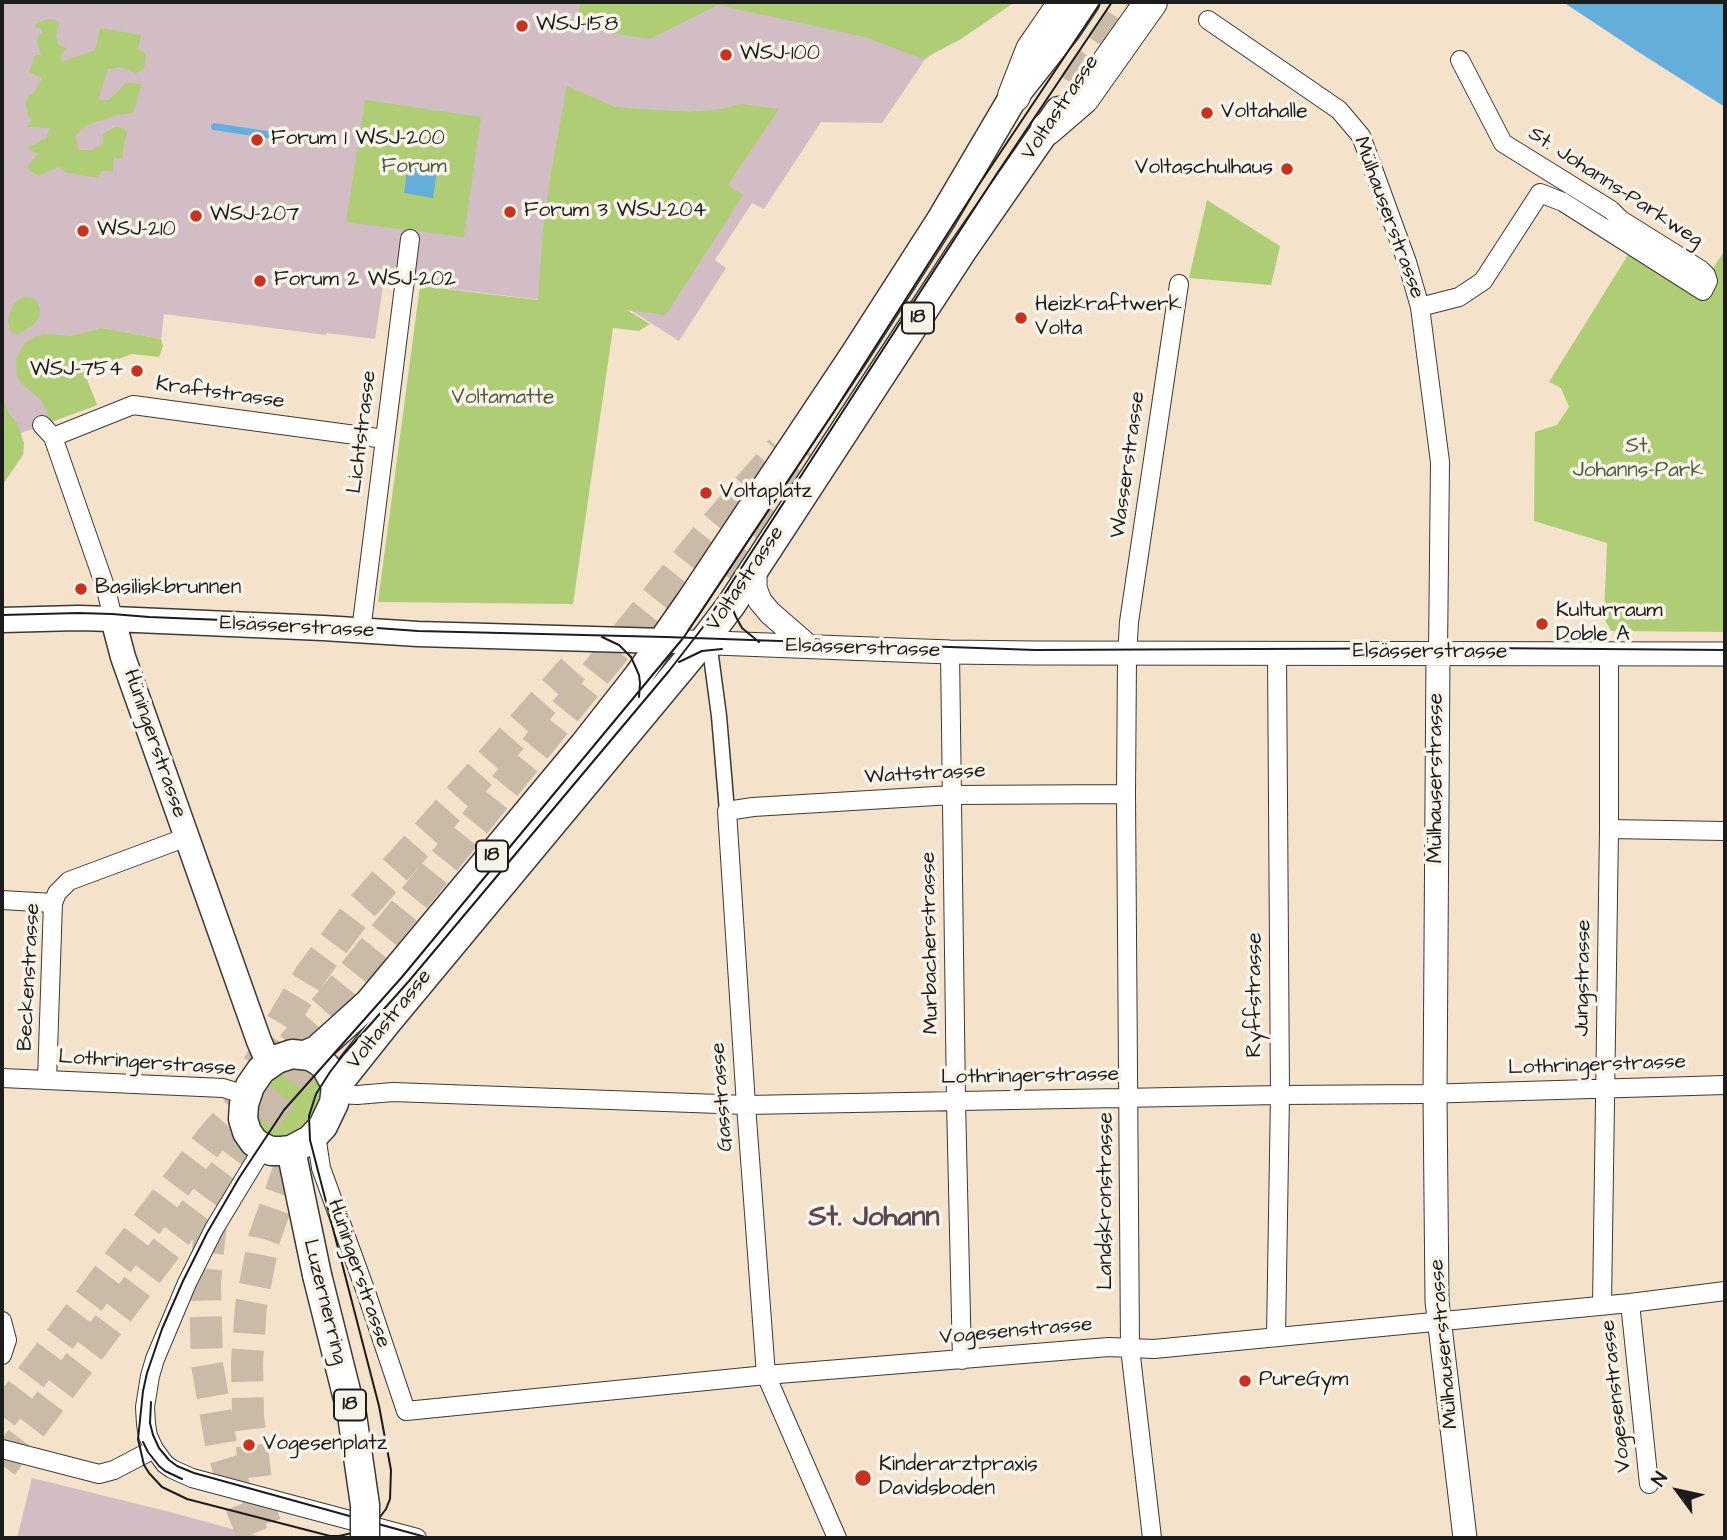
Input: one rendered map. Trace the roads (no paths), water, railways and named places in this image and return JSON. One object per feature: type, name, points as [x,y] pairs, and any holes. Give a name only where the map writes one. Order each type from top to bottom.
[{"type":"highway","points":[[1014,96],[1032,50],[1065,2]]},
{"type":"highway","points":[[1047,129],[1083,98],[1152,2]]},
{"type":"main road","name":"Voltastrasse","points":[[305,1055],[317,1050],[369,1003],[607,717],[663,642],[934,231],[1014,96],[1085,2]]},
{"type":"main road","name":"Voltastrasse","points":[[336,1090],[396,1012],[703,643],[731,605],[962,251],[1133,2]]},
{"type":"main road","name":"Elsässerstrasse","points":[[2,620],[113,619],[418,634],[663,642]]},
{"type":"main road","name":"Hüningerstrasse","points":[[113,619],[123,657],[269,1064]]},
{"type":"main road","name":"18","points":[[269,1064],[285,1055],[305,1055]]},
{"type":"main road","points":[[305,1055],[323,1064],[330,1072],[336,1090]]},
{"type":"main road","points":[[269,1064],[255,1078],[246,1095],[244,1125],[250,1137],[263,1148],[291,1150]]},
{"type":"main road","name":"18","points":[[291,1150],[316,1135],[327,1119],[336,1090]]},
{"type":"main road","name":"Luzernerring","points":[[291,1150],[317,1275],[352,1415],[365,1505],[365,1538]]},
{"type":"street","name":"Mülhauserstrasse","points":[[1208,20],[1339,110],[1361,136],[1407,262],[1420,307],[1440,462],[1435,1094],[1437,1301],[1465,1538]]},
{"type":"street","name":"St. Johanns-Parkweg","points":[[1420,307],[1459,297],[1483,281],[1540,193],[1563,202],[1703,290],[1708,281],[1701,270],[1503,143],[1460,60]]},
{"type":"street","name":"Lichtstrasse","points":[[360,631],[410,239]]},
{"type":"street","name":"Wasserstrasse","points":[[1127,653],[1129,622],[1179,284]]},
{"type":"street","name":"Kraftstrasse","points":[[48,431],[133,405],[385,439]]},
{"type":"street","name":"Hüningerstrasse","points":[[48,431],[106,589],[113,619]]},
{"type":"street","points":[[755,569],[755,588],[760,601],[808,646]]},
{"type":"street","name":"Elsässerstrasse","points":[[663,642],[950,652],[1725,654]]},
{"type":"street","name":"Gasstrasse","points":[[703,643],[710,649],[719,716],[766,1375],[836,1538]]},
{"type":"street","name":"Murbacherstrasse","points":[[950,652],[961,1360]]},
{"type":"street","name":"Landskronstrasse","points":[[1127,653],[1130,1348],[1152,1538]]},
{"type":"street","name":"Ryffstrasse","points":[[1276,1337],[1280,1095],[1277,653]]},
{"type":"street","name":"Jungstrasse","points":[[1602,1305],[1609,653]]},
{"type":"street","name":"Wattstrasse","points":[[727,811],[952,794],[1126,794]]},
{"type":"street","points":[[1609,829],[1725,831]]},
{"type":"street","name":"Beckenstrasse","points":[[47,1080],[53,903],[57,893],[69,881],[187,837]]},
{"type":"street","points":[[2,900],[53,903]]},
{"type":"street","name":"Lothringerstrasse","points":[[2,1078],[223,1088],[246,1095]]},
{"type":"street","name":"Lothringerstrasse","points":[[336,1090],[357,1096],[393,1092],[746,1105],[1435,1094],[1725,1084]]},
{"type":"street","name":"Hüningerstrasse","points":[[316,1135],[321,1168],[406,1411]]},
{"type":"street","points":[[263,1148],[198,1261],[155,1359],[147,1391],[145,1416],[153,1449],[165,1464],[192,1478],[416,1538]]},
{"type":"street","name":"Vogesenstrasse","points":[[406,1411],[766,1375],[1109,1348],[1154,1349],[1630,1303],[1725,1291]]},
{"type":"street","name":"Vogesenstrasse","points":[[1630,1303],[1649,1484]]},
{"type":"street","points":[[2,1321],[7,1340],[2,1355]]},
{"type":"street","points":[[2,1449],[99,1474],[114,1470],[153,1449]]},
{"type":"water","points":[[1563,2],[1725,2],[1725,107],[1640,53]]},
{"type":"water","points":[[214,123],[273,132],[276,137],[273,139],[213,130],[211,125]]},
{"type":"water","points":[[408,164],[437,170],[433,198],[404,193]]},
{"type":"tunnel","points":[[1074,85],[1130,2]]},
{"type":"tunnel","points":[[292,1046],[710,532],[781,450]]},
{"type":"tunnel","points":[[722,572],[816,458]]},
{"type":"tunnel","points":[[258,1066],[311,974],[355,915],[573,669]]},
{"type":"tunnel","points":[[2,1465],[327,1036]]},
{"type":"tunnel","points":[[2,1416],[211,1139],[256,1088]]},
{"type":"tunnel","points":[[265,1524],[259,1505],[248,1416],[247,1362],[251,1306],[264,1239],[288,1172],[301,1145]]},
{"type":"tunnel","points":[[211,1221],[205,1282],[207,1364],[221,1444],[254,1538]]},
{"type":"tram line","points":[[1101,2],[684,637],[402,977],[284,1110],[239,1178],[183,1281],[147,1373],[138,1439],[144,1465],[162,1487],[187,1499],[330,1536],[352,1533],[369,1526],[386,1509],[390,1499],[391,1470],[379,1406],[310,1140],[309,1116],[316,1094],[344,1054],[409,981],[703,627],[996,175],[1112,2]]},
{"type":"tram line","points":[[729,587],[731,605],[736,617],[742,628],[759,642]]},
{"type":"tram line","points":[[2,615],[112,614],[418,631],[1035,650],[1725,650]]},
{"type":"tram line","points":[[602,637],[619,645],[631,657],[639,675],[639,697]]},
{"type":"tram line","points":[[679,662],[702,651],[722,649]]},
{"type":"tram line","points":[[151,1402],[150,1423],[153,1435],[159,1448],[177,1466],[429,1538]]},
{"type":"tram line","points":[[143,1442],[159,1466],[182,1479]]},
{"type":"place","name":"WSJ-158","points":[[522,26]]},
{"type":"place","name":"WSJ-100","points":[[726,55]]},
{"type":"place","name":"Voltahalle","points":[[1207,113]]},
{"type":"place","name":"Forum 1 WSJ-200","points":[[257,140]]},
{"type":"place","name":"Voltaschulhaus","points":[[1287,169]]},
{"type":"place","name":"Forum 3 WSJ-204","points":[[510,212]]},
{"type":"place","name":"WSJ-207","points":[[196,216]]},
{"type":"place","name":"WSJ-210","points":[[83,231]]},
{"type":"place","name":"Forum 2 WSJ-202","points":[[260,281]]},
{"type":"place","name":"Heizkraftwerk Volta","points":[[1021,318]]},
{"type":"place","name":"WSJ-754","points":[[137,371]]},
{"type":"place","name":"Voltaplatz","points":[[706,493]]},
{"type":"place","name":"Basiliskbrunnen","points":[[81,589]]},
{"type":"place","name":"Kulturraum Doble A","points":[[1542,624]]},
{"type":"place","name":"PureGym","points":[[1245,1381]]},
{"type":"place","name":"Vogesenplatz","points":[[249,1445]]},
{"type":"place","name":"Kinderarztpraxis Davidsboden","points":[[863,1478]]},
{"type":"district","name":"St. Johann","points":[[874,1219]]},
{"type":"park label","name":"Forum","points":[[414,168]]},
{"type":"park label","name":"Voltamatte","points":[[503,399]]},
{"type":"park label","name":"St. Johanns-Park","points":[[1638,460]]}]
